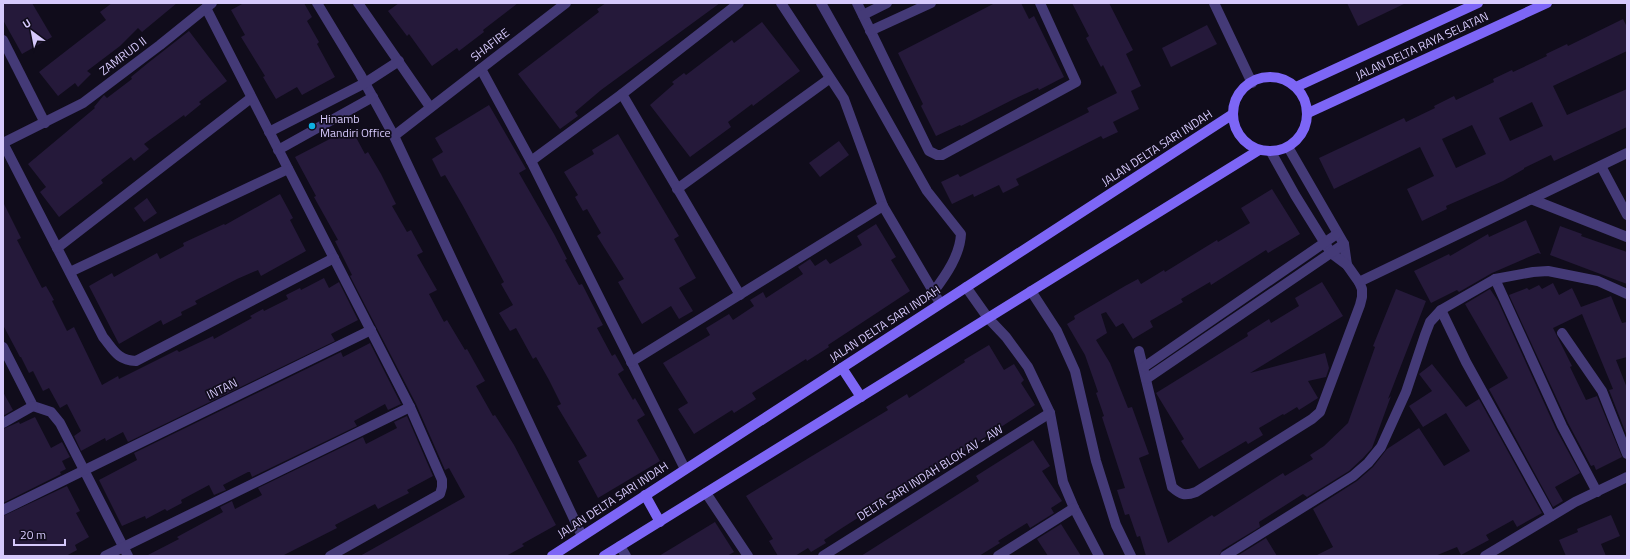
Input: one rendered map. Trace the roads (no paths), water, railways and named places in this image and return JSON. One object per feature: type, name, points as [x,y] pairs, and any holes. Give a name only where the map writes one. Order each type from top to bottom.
[{"type":"street","points":[[317,3],[365,82],[394,136],[582,536]]},
{"type":"street","name":"SHAFIRE","points":[[394,136],[430,106],[481,69],[566,3]]},
{"type":"street","points":[[531,161],[622,94],[739,3]]},
{"type":"street","points":[[781,3],[844,99],[883,206],[940,303]]},
{"type":"street","points":[[821,3],[927,191],[961,234],[960,242],[947,273],[934,291]]},
{"type":"street","points":[[857,3],[929,151],[937,155],[942,155],[1076,82],[1040,3]]},
{"type":"street","points":[[863,15],[887,3]]},
{"type":"street","points":[[870,31],[931,3]]},
{"type":"street","points":[[1214,3],[1252,83]]},
{"type":"street","name":"JALAN DELTA RAYA SELATAN","points":[[1296,87],[1478,3]]},
{"type":"street","name":"JALAN DELTA RAYA SELATAN","points":[[1308,113],[1547,3]]},
{"type":"street","points":[[361,4],[430,106]]},
{"type":"street","points":[[209,5],[251,98],[410,407],[442,480],[440,494],[329,555]]},
{"type":"street","name":"ZAMRUD II","points":[[3,143],[46,123],[88,99],[209,5]]},
{"type":"street","points":[[3,40],[46,123]]},
{"type":"street","points":[[269,132],[365,82],[399,61]]},
{"type":"street","points":[[481,69],[531,161],[685,469]]},
{"type":"street","points":[[1260,78],[1279,78],[1296,87],[1306,103],[1308,113],[1303,132],[1298,140],[1288,147],[1271,152],[1259,150],[1244,142],[1238,134],[1233,114],[1237,97],[1243,89],[1252,83],[1260,78]]},
{"type":"street","points":[[677,189],[830,79]]},
{"type":"street","points":[[622,94],[740,295]]},
{"type":"street","points":[[278,150],[373,97]]},
{"type":"street","points":[[57,248],[251,98]]},
{"type":"street","name":"JALAN DELTA SARI INDAH","points":[[552,556],[1233,114]]},
{"type":"street","points":[[3,143],[103,337],[118,356],[125,361],[136,361],[334,258]]},
{"type":"street","points":[[1288,147],[1344,244],[1347,265]]},
{"type":"street","points":[[604,556],[1259,150]]},
{"type":"street","points":[[1139,351],[1172,486],[1179,493],[1187,496],[1196,492],[1312,419],[1320,412],[1362,297],[1362,289],[1347,265],[1331,253],[1295,195],[1271,152]]},
{"type":"street","points":[[1359,282],[1627,153]]},
{"type":"street","points":[[1600,166],[1627,215]]},
{"type":"street","points":[[70,272],[288,169]]},
{"type":"street","points":[[1530,200],[1627,237]]},
{"type":"street","points":[[631,362],[883,206]]},
{"type":"street","points":[[1144,367],[1337,234]]},
{"type":"street","points":[[1146,380],[1344,244]]},
{"type":"street","points":[[1225,556],[1353,476],[1368,463],[1381,447],[1406,392],[1424,335],[1430,322],[1441,310],[1495,278],[1506,275],[1548,271],[1598,281],[1627,294]]},
{"type":"street","points":[[1495,278],[1562,426],[1597,492]]},
{"type":"street","points":[[966,287],[988,318],[1006,337],[1028,367],[1050,413],[1063,482],[1074,508],[1099,556]]},
{"type":"street","points":[[1031,291],[1057,331],[1075,371],[1096,461],[1116,525],[1131,556]]},
{"type":"street","points":[[1441,310],[1466,362],[1551,516]]},
{"type":"street","name":"INTAN","points":[[3,510],[371,330]]},
{"type":"street","points":[[1562,332],[1602,391],[1627,454]]},
{"type":"street","points":[[3,347],[33,406],[51,412],[57,416],[126,552]]},
{"type":"street","points":[[842,368],[861,397]]},
{"type":"street","points":[[3,423],[33,406]]},
{"type":"street","points":[[105,556],[126,552],[410,407]]},
{"type":"street","name":"DELTA SARI INDAH BLOK AV - AW","points":[[823,556],[1050,413]]},
{"type":"street","points":[[1485,556],[1551,516],[1627,477]]},
{"type":"street","points":[[706,493],[748,556]]},
{"type":"street","points":[[645,496],[660,522]]},
{"type":"street","points":[[998,556],[1074,508]]},
{"type":"street","points":[[620,546],[626,556]]},
{"type":"place","name":"Hinamb Mandiri Office","points":[[312,126]]}]
